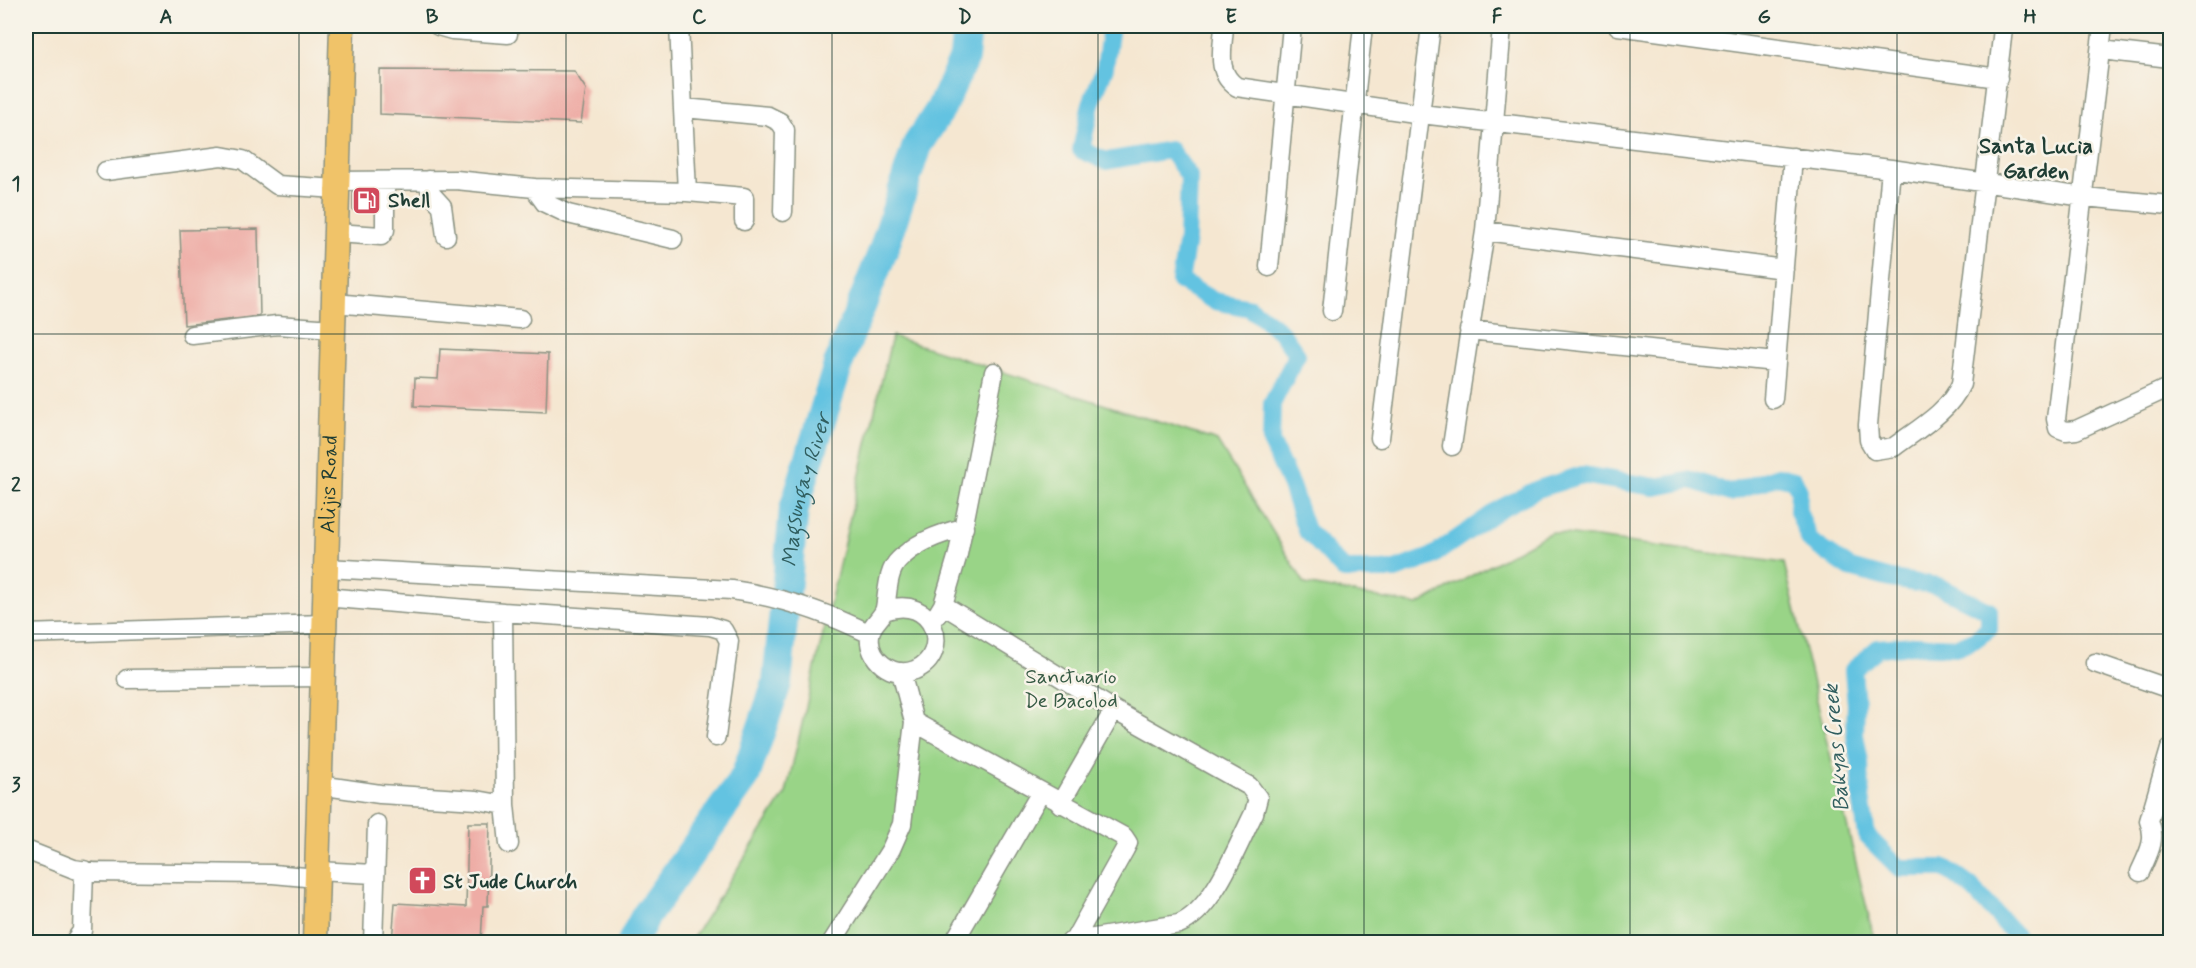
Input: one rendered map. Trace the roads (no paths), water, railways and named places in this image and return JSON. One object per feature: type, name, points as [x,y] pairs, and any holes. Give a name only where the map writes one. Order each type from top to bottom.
[{"type":"main road","name":"Alijis Road","points":[[315,942],[342,26]]},
{"type":"street","points":[[438,26],[452,30],[508,34]]},
{"type":"street","points":[[679,26],[687,192]]},
{"type":"street","points":[[1224,26],[1222,73],[1227,81],[1237,87],[1421,114],[1890,169],[2084,197],[2170,205]]},
{"type":"street","points":[[1269,267],[1292,26]]},
{"type":"street","points":[[1332,311],[1363,26]]},
{"type":"street","points":[[1380,438],[1431,26]]},
{"type":"street","points":[[1452,446],[1485,231],[1492,122],[1502,26]]},
{"type":"street","points":[[1618,26],[1998,78]]},
{"type":"street","points":[[2103,26],[2056,419],[2058,428],[2066,431],[2076,430],[2170,387]]},
{"type":"street","points":[[1890,169],[1868,425],[1869,440],[1875,450],[1894,447],[1944,408],[1956,396],[1961,384],[2003,29]]},
{"type":"street","points":[[2101,50],[2170,58]]},
{"type":"street","points":[[684,108],[768,116],[780,122],[785,130],[783,212]]},
{"type":"street","points":[[106,171],[221,156],[243,160],[277,185],[338,185],[428,180],[534,188],[687,192],[744,196],[744,221]]},
{"type":"street","points":[[1773,399],[1774,362],[1793,157]]},
{"type":"street","points":[[428,180],[431,194],[442,206],[446,236]]},
{"type":"street","points":[[336,233],[381,236],[385,230],[385,182]]},
{"type":"street","points":[[534,188],[545,202],[568,214],[673,239]]},
{"type":"street","points":[[1485,231],[1784,269]]},
{"type":"street","points":[[334,303],[520,319]]},
{"type":"street","points":[[192,335],[277,325],[333,329]]},
{"type":"street","points":[[1469,330],[1774,362]]},
{"type":"street","points":[[932,624],[943,605],[964,528],[994,372]]},
{"type":"street","points":[[884,611],[893,567],[899,559],[934,536],[964,528]]},
{"type":"street","points":[[327,568],[732,590],[757,594],[832,615],[870,634]]},
{"type":"street","points":[[324,597],[710,626],[723,630],[729,641],[716,737]]},
{"type":"street","points":[[943,605],[1114,710],[1249,786],[1258,798],[1254,813],[1206,905],[1180,933],[1072,942]]},
{"type":"street","points":[[897,606],[911,607],[923,613],[932,624],[935,644],[926,663],[915,670],[901,672],[888,669],[877,660],[871,648],[870,634],[875,621],[884,611],[897,606]]},
{"type":"street","points":[[503,612],[506,805],[509,844]]},
{"type":"street","points":[[26,634],[324,624]]},
{"type":"street","points":[[2095,663],[2170,688]]},
{"type":"street","points":[[832,942],[891,849],[902,824],[914,722],[901,672]]},
{"type":"street","points":[[127,679],[322,677]]},
{"type":"street","points":[[1060,804],[1114,710]]},
{"type":"street","points":[[914,722],[1124,837],[1128,843],[1072,942]]},
{"type":"street","points":[[2140,872],[2153,844],[2153,830],[2149,821],[2170,748]]},
{"type":"street","points":[[319,785],[380,794],[468,799],[506,805]]},
{"type":"street","points":[[954,942],[1041,792]]},
{"type":"street","points":[[373,942],[377,824]]},
{"type":"street","points":[[26,850],[84,870],[374,874]]},
{"type":"street","points":[[74,942],[82,931],[84,870]]},
{"type":"waterway","name":"Magsungay River","points":[[632,942],[645,917],[745,777],[777,683],[794,509],[839,362],[883,251],[917,145],[940,110],[964,58],[967,26]]},
{"type":"waterway","name":"Bakyas Creek","points":[[1111,26],[1105,67],[1091,104],[1081,150],[1106,161],[1170,150],[1189,176],[1187,239],[1180,281],[1214,301],[1250,308],[1280,331],[1297,355],[1272,404],[1271,442],[1291,486],[1306,530],[1344,570],[1395,570],[1431,557],[1501,508],[1538,489],[1582,475],[1655,487],[1692,480],[1730,493],[1778,476],[1794,480],[1799,491],[1798,511],[1810,541],[1850,568],[1891,579],[1938,586],[1989,611],[1989,629],[1974,640],[1958,647],[1914,645],[1878,648],[1853,670],[1856,704],[1855,735],[1860,762],[1861,797],[1867,836],[1899,868],[1945,868],[1971,887],[2022,942]]},
{"type":"place","name":"Shell","points":[[367,200]]},
{"type":"place","name":"St Jude Church","points":[[422,881]]},
{"type":"district","name":"Santa Lucia Garden","points":[[2036,158]]},
{"type":"park label","name":"Sanctuario De Bacolod","points":[[1071,688]]}]
